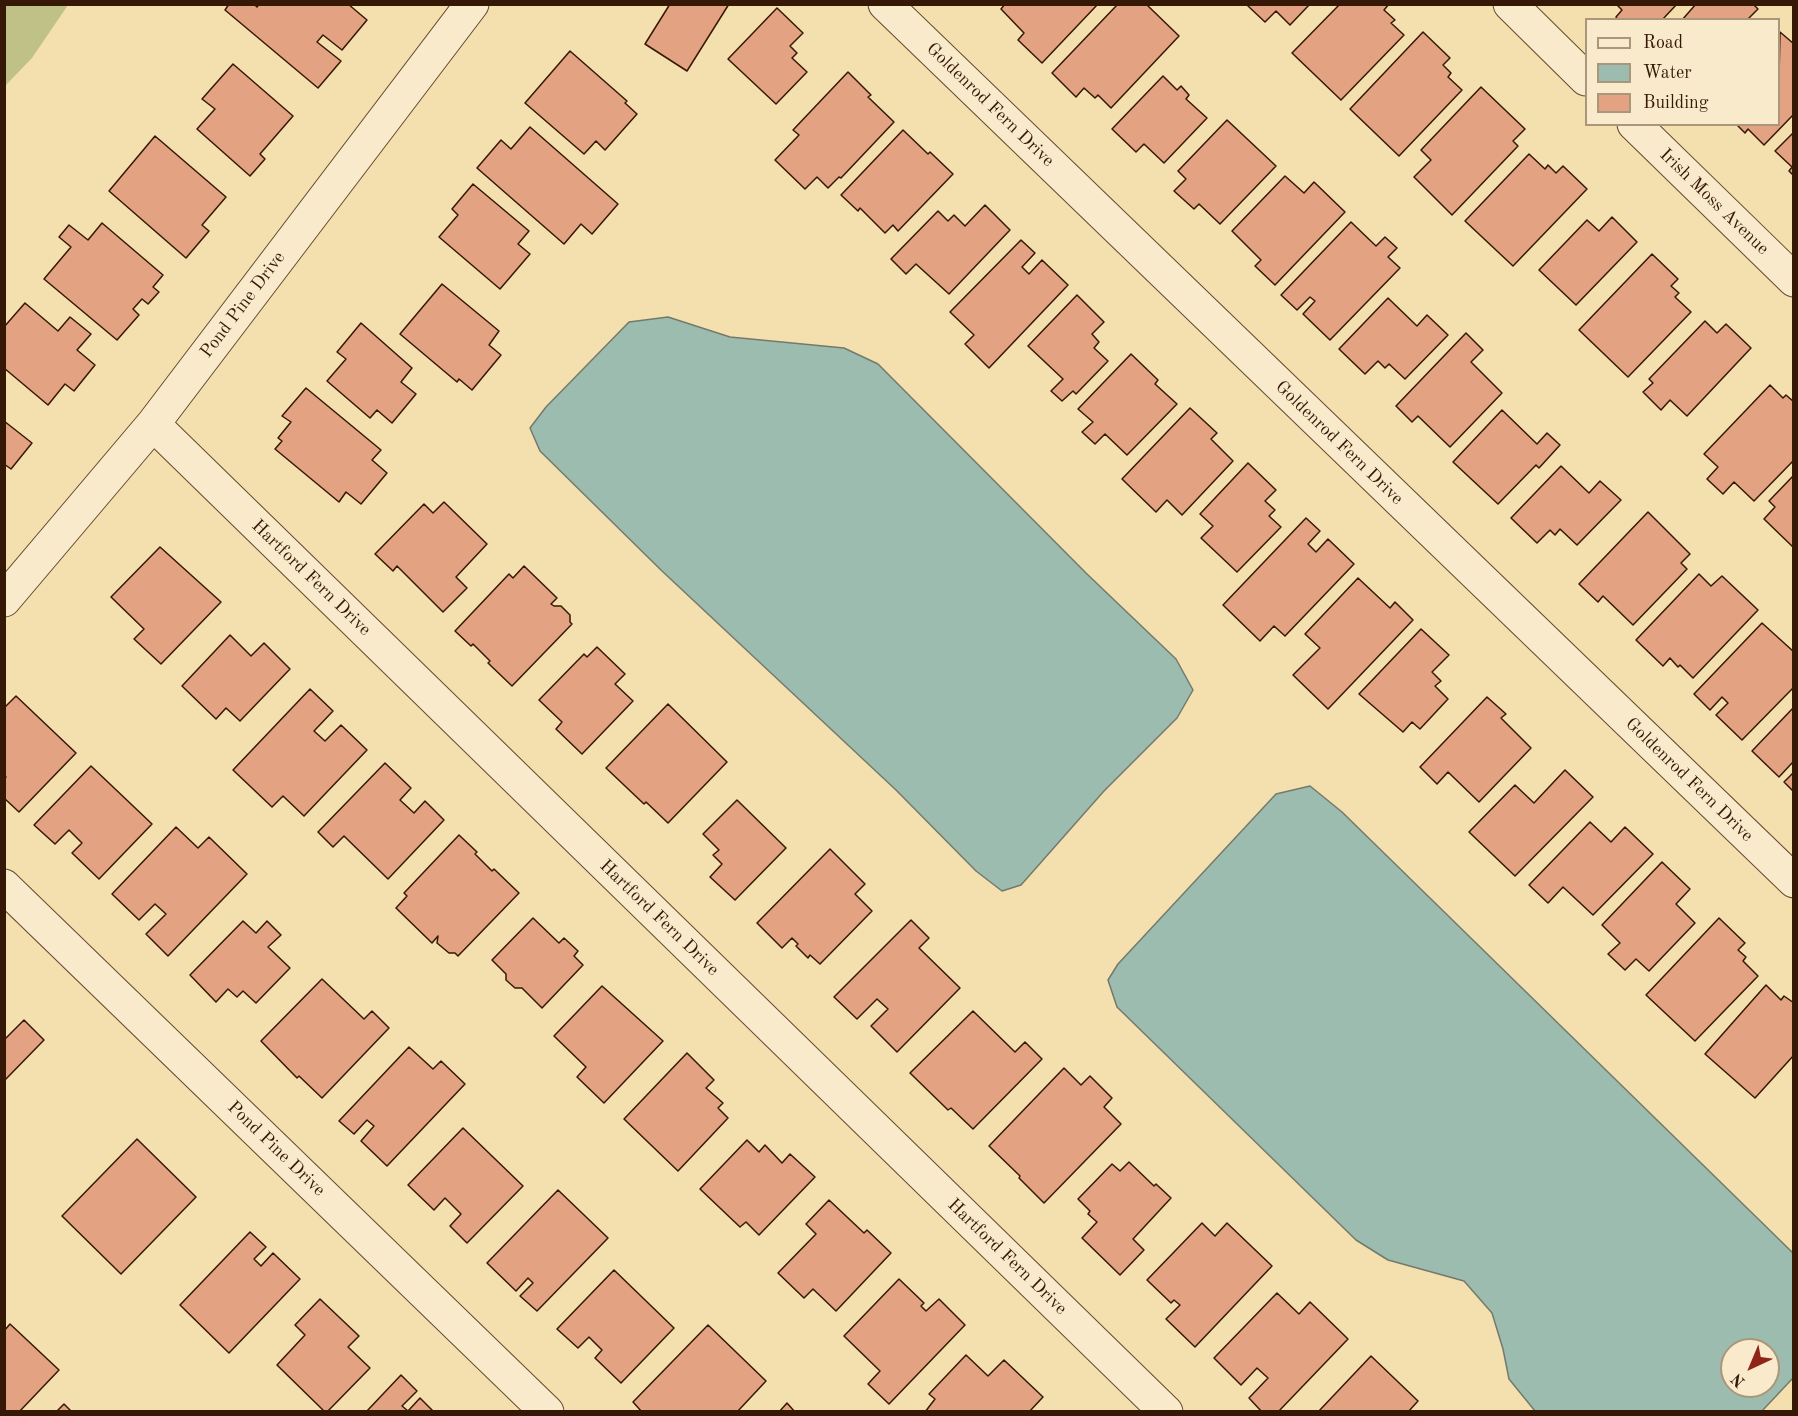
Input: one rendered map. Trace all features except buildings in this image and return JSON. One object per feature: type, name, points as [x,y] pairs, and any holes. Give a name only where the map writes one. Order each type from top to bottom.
[{"type":"street","name":"Pond Pine Drive","points":[[4,600],[153,424],[472,4]]},
{"type":"street","name":"Goldenrod Fern Drive","points":[[885,4],[1794,881]]},
{"type":"street","points":[[1510,4],[1585,77]]},
{"type":"street","name":"Irish Moss Avenue","points":[[1636,126],[1794,280]]},
{"type":"street","name":"Hartford Fern Drive","points":[[153,424],[1166,1412]]},
{"type":"street","name":"Pond Pine Drive","points":[[4,886],[547,1412]]},
{"type":"green space","points":[[5,4],[68,5],[32,58],[5,86]]},
{"type":"water","points":[[668,317],[730,337],[844,348],[878,364],[1087,574],[1176,659],[1193,690],[1177,718],[1104,791],[1021,885],[1002,891],[976,871],[896,790],[662,571],[540,451],[530,428],[546,407],[629,322]]},
{"type":"water","points":[[1310,786],[1342,812],[1793,1253],[1793,1378],[1780,1392],[1780,1338],[1720,1338],[1720,1398],[1774,1398],[1762,1411],[1535,1411],[1509,1379],[1492,1313],[1464,1281],[1388,1260],[1356,1240],[1117,1007],[1108,980],[1118,964],[1276,794]]}]
